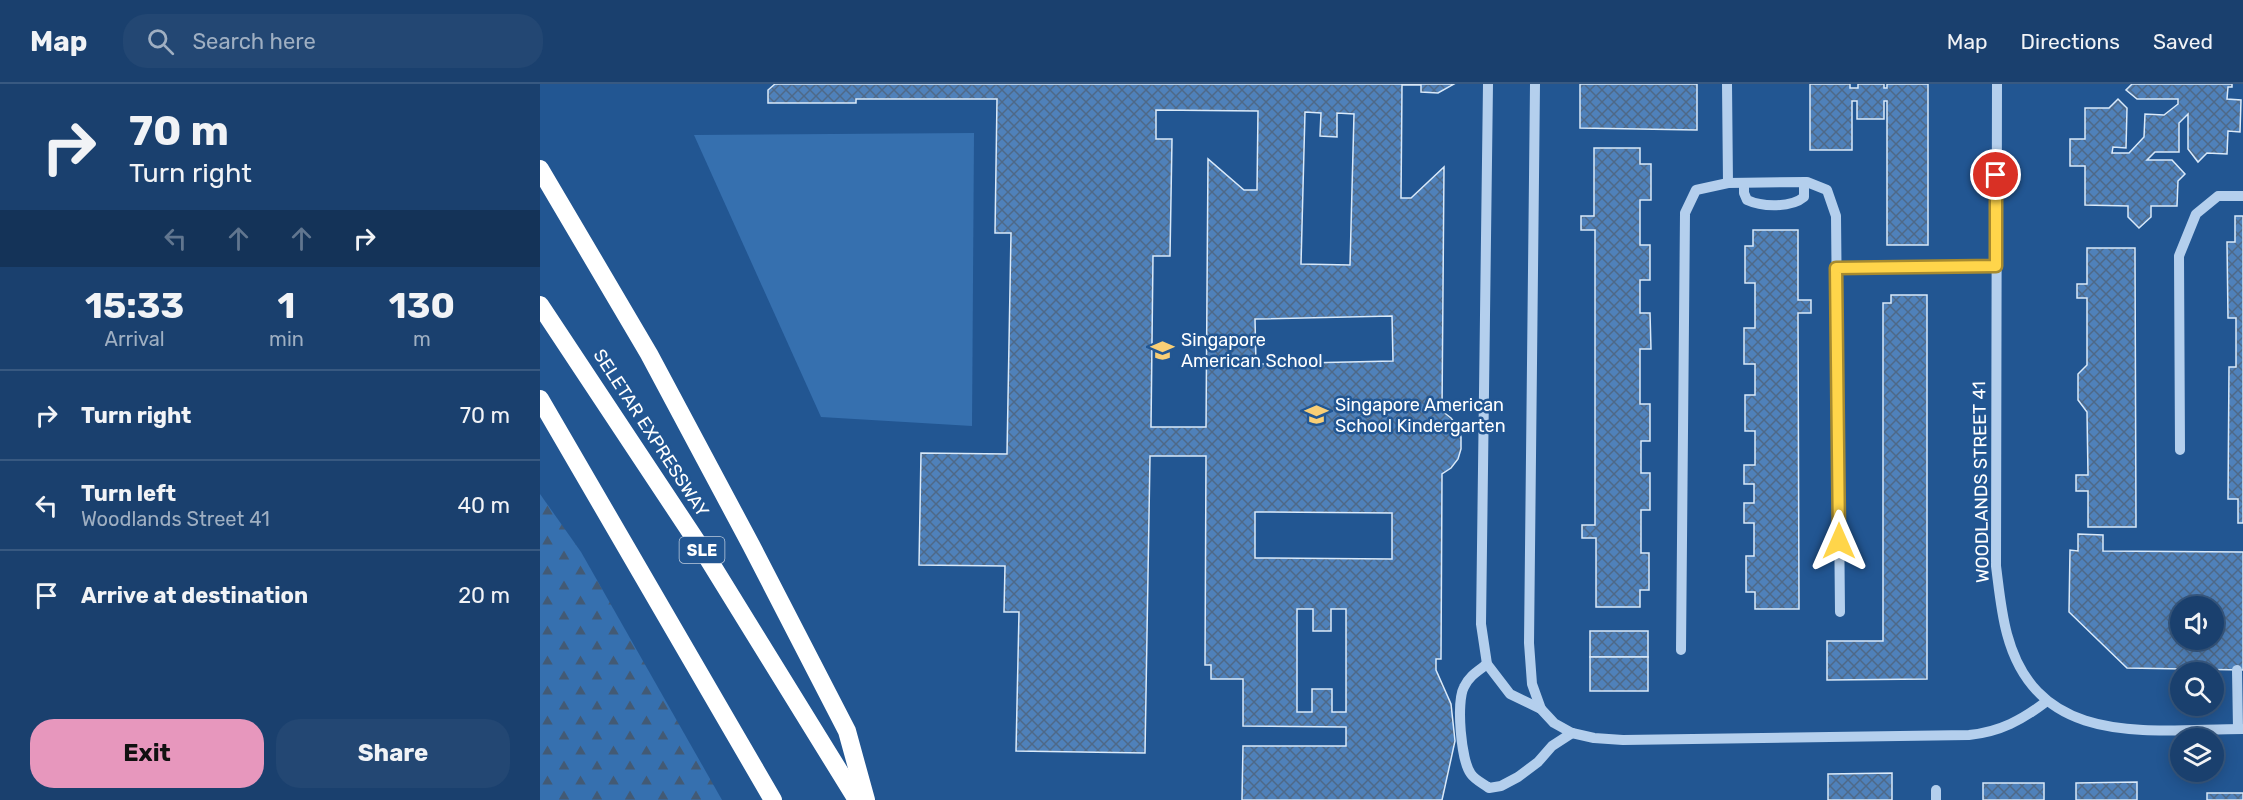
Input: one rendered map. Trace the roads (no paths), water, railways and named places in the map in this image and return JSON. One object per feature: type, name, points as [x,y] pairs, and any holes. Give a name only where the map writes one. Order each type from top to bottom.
[{"type":"highway","points":[[540,169],[649,354],[751,545],[847,731],[866,800]]},
{"type":"highway","name":"SELETAR EXPRESSWAY","points":[[540,305],[707,557],[857,800]]},
{"type":"highway","points":[[541,400],[773,800]]},
{"type":"street","points":[[1488,84],[1481,624],[1487,664],[1510,694],[1541,709],[1554,723],[1572,733],[1594,738],[1623,740],[1969,735],[1989,733],[2013,724],[2047,701]]},
{"type":"street","points":[[1535,84],[1529,643],[1532,684],[1541,709]]},
{"type":"street","points":[[1727,84],[1728,183]]},
{"type":"street","name":"WOODLANDS STREET 41","points":[[1996,84],[1996,546],[1999,590],[2007,636],[2028,678],[2047,701],[2064,713],[2085,722],[2134,729],[2240,729]]},
{"type":"street","points":[[1744,183],[1747,200],[1756,204],[1789,204],[1804,197],[1804,182]]},
{"type":"street","points":[[1681,650],[1685,213],[1696,190],[1728,183],[1804,182],[1827,190],[1836,216],[1840,612]]},
{"type":"street","points":[[2180,450],[2179,256],[2196,214],[2218,196],[2243,196]]},
{"type":"street","points":[[1836,268],[1996,266]]},
{"type":"street","points":[[1487,664],[1472,675],[1463,688],[1460,704],[1461,739],[1470,774],[1489,789],[1502,786],[1538,762],[1552,746],[1572,733]]},
{"type":"street","points":[[2237,670],[2240,729]]},
{"type":"place","name":"Singapore American School","points":[[1163,350]]},
{"type":"place","name":"Singapore American School Kindergarten","points":[[1317,415]]}]
